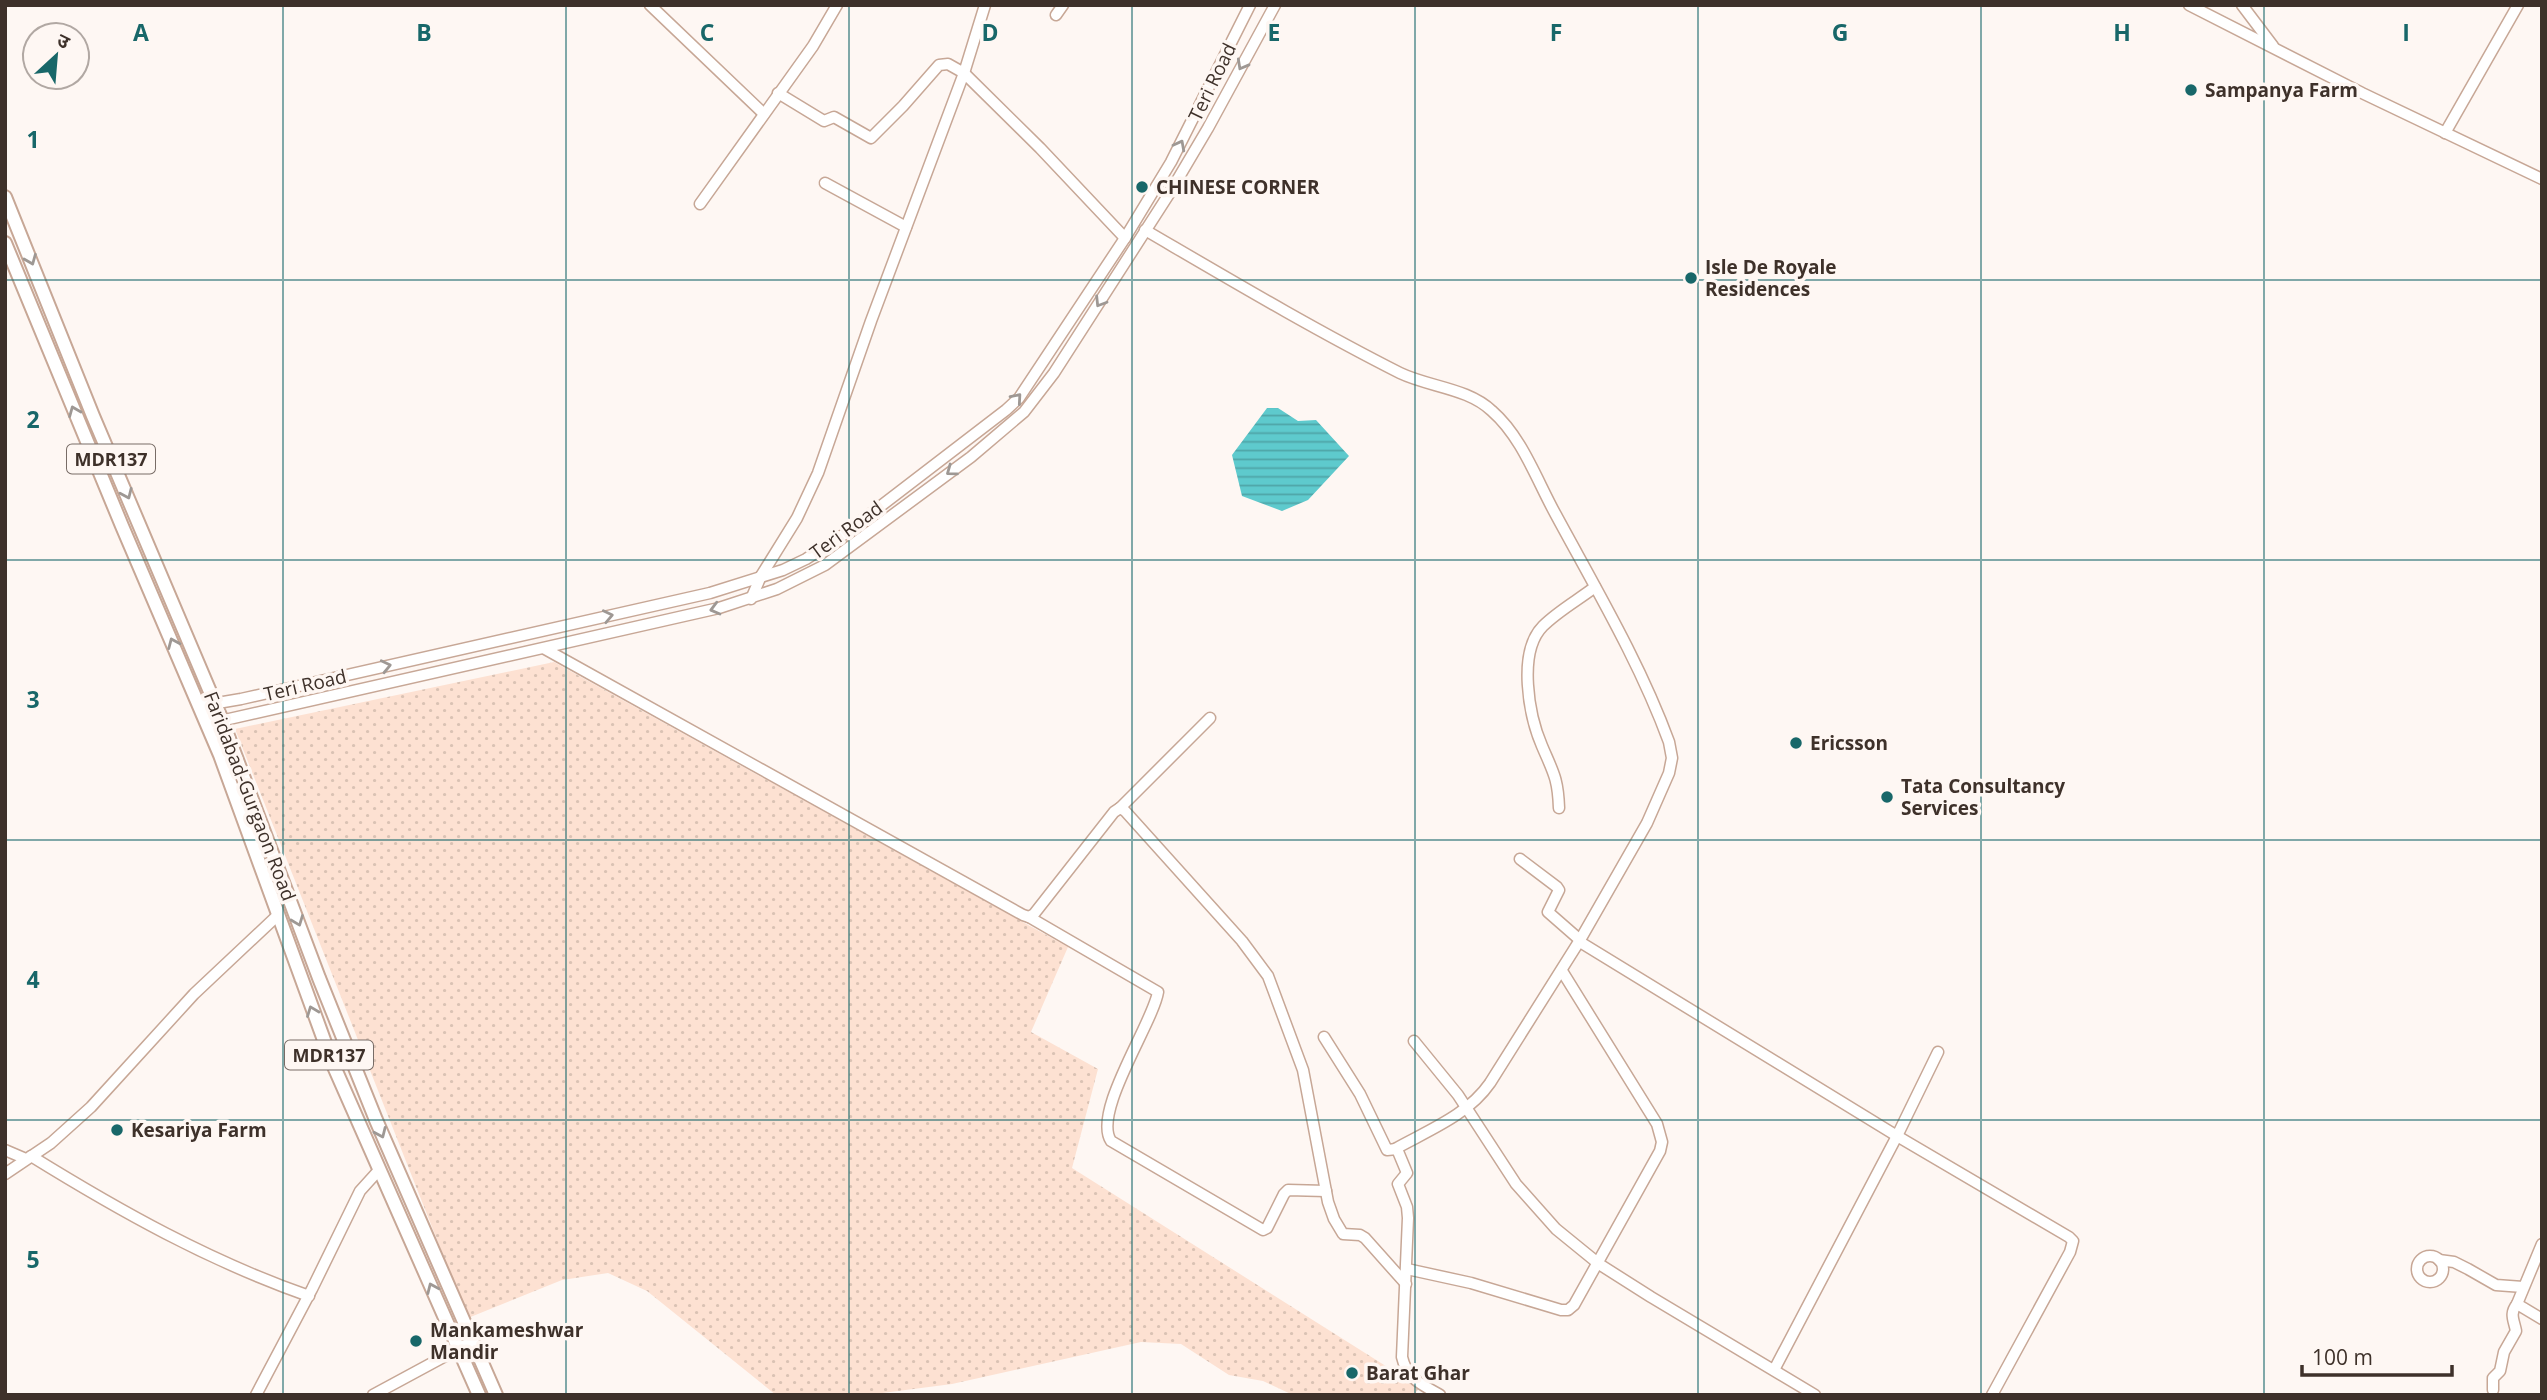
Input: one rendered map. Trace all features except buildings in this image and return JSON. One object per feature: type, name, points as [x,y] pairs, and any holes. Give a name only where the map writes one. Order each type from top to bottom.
[{"type":"main road","name":"Faridabad-Gurgaon Road","points":[[5,197],[102,439],[222,720],[347,1050],[496,1395]]},
{"type":"main road","name":"Faridabad-Gurgaon Road","points":[[5,243],[234,791],[332,1062],[480,1395]]},
{"type":"street","points":[[650,5],[764,114]]},
{"type":"street","points":[[700,204],[813,46],[837,5]]},
{"type":"street","points":[[751,599],[761,576],[813,485],[964,73],[985,5]]},
{"type":"street","points":[[1056,15],[1063,5]]},
{"type":"street","points":[[207,724],[695,614],[751,599],[825,565],[873,532],[1001,434],[1041,392],[1198,146],[1275,5]]},
{"type":"street","points":[[2189,5],[2445,134],[2541,176]]},
{"type":"street","points":[[2242,5],[2276,50]]},
{"type":"street","points":[[2445,134],[2518,5]]},
{"type":"street","points":[[1247,6],[1268,18]]},
{"type":"street","name":"Teri Road","points":[[200,706],[710,593],[783,570],[834,541],[1006,410],[1029,384],[1125,238],[1171,162],[1247,6]]},
{"type":"street","points":[[778,93],[824,121],[834,117],[871,138],[939,65],[948,64],[964,73],[1125,238]]},
{"type":"street","points":[[825,183],[906,227]]},
{"type":"street","points":[[1145,230],[1402,374],[1466,396],[1487,406],[1501,420],[1526,458],[1622,638],[1663,725],[1672,758],[1664,788],[1647,823],[1580,941],[1483,1094],[1466,1109],[1395,1149],[1387,1150],[1360,1094],[1324,1037]]},
{"type":"street","points":[[1108,263],[1120,270]]},
{"type":"street","points":[[1559,808],[1556,776],[1531,715],[1528,686],[1530,653],[1542,627],[1595,587]]},
{"type":"street","points":[[545,649],[699,737],[853,819],[1023,915],[1030,916],[1158,992],[1117,1089],[1109,1126],[1108,1137],[1111,1141],[1263,1230],[1283,1194],[1288,1190],[1326,1191]]},
{"type":"street","points":[[1030,916],[1114,812],[1210,718]]},
{"type":"street","points":[[1120,808],[1242,941],[1268,975],[1303,1070],[1326,1191],[1334,1219],[1340,1231],[1365,1238],[1406,1284]]},
{"type":"street","points":[[1520,859],[1557,887],[1559,890],[1548,912],[1580,941],[1898,1136],[2064,1233],[2073,1241],[2070,1252],[1992,1395]]},
{"type":"street","points":[[5,1174],[51,1143],[90,1107],[194,994],[278,915]]},
{"type":"street","points":[[1407,1269],[1568,1310],[1574,1305],[1599,1264],[1660,1151],[1662,1142],[1651,1115],[1562,971]]},
{"type":"street","points":[[1414,1041],[1458,1095],[1507,1172],[1556,1229],[1599,1264],[1815,1395]]},
{"type":"street","points":[[1774,1370],[1898,1136],[1938,1052]]},
{"type":"street","points":[[1395,1149],[1399,1151],[1407,1173],[1398,1184],[1408,1212],[1402,1357],[1405,1369],[1414,1380],[1440,1395]]},
{"type":"street","points":[[5,1150],[28,1158],[130,1216],[211,1257],[309,1296]]},
{"type":"street","points":[[256,1395],[309,1296],[360,1191],[379,1170]]},
{"type":"street","points":[[2493,1390],[2493,1378],[2500,1371],[2504,1352],[2516,1331],[2511,1316],[2512,1310],[2542,1244]]},
{"type":"street","points":[[2439,1260],[2454,1262],[2496,1285],[2523,1287]]},
{"type":"street","points":[[2517,1304],[2542,1319]]},
{"type":"street","points":[[373,1395],[473,1341]]},
{"type":"shaded area","points":[[554,662],[1068,947],[1031,1032],[1098,1069],[1072,1168],[1419,1387],[1415,1395],[1293,1395],[1263,1381],[1229,1375],[1181,1344],[1141,1342],[952,1384],[867,1395],[776,1395],[647,1291],[608,1273],[562,1280],[468,1318],[235,729]]},
{"type":"water","points":[[1267,408],[1278,408],[1298,421],[1316,420],[1349,456],[1308,500],[1282,511],[1242,496],[1232,455]]},
{"type":"place","name":"Sampanya Farm","points":[[2191,90]]},
{"type":"place","name":"CHINESE CORNER","points":[[1142,187]]},
{"type":"place","name":"Isle De Royale Residences","points":[[1691,278]]},
{"type":"place","name":"Ericsson","points":[[1796,743]]},
{"type":"place","name":"Tata Consultancy Services","points":[[1887,797]]},
{"type":"place","name":"Kesariya Farm","points":[[117,1130]]},
{"type":"place","name":"Mankameshwar Mandir","points":[[416,1341]]},
{"type":"place","name":"Barat Ghar","points":[[1352,1373]]}]
